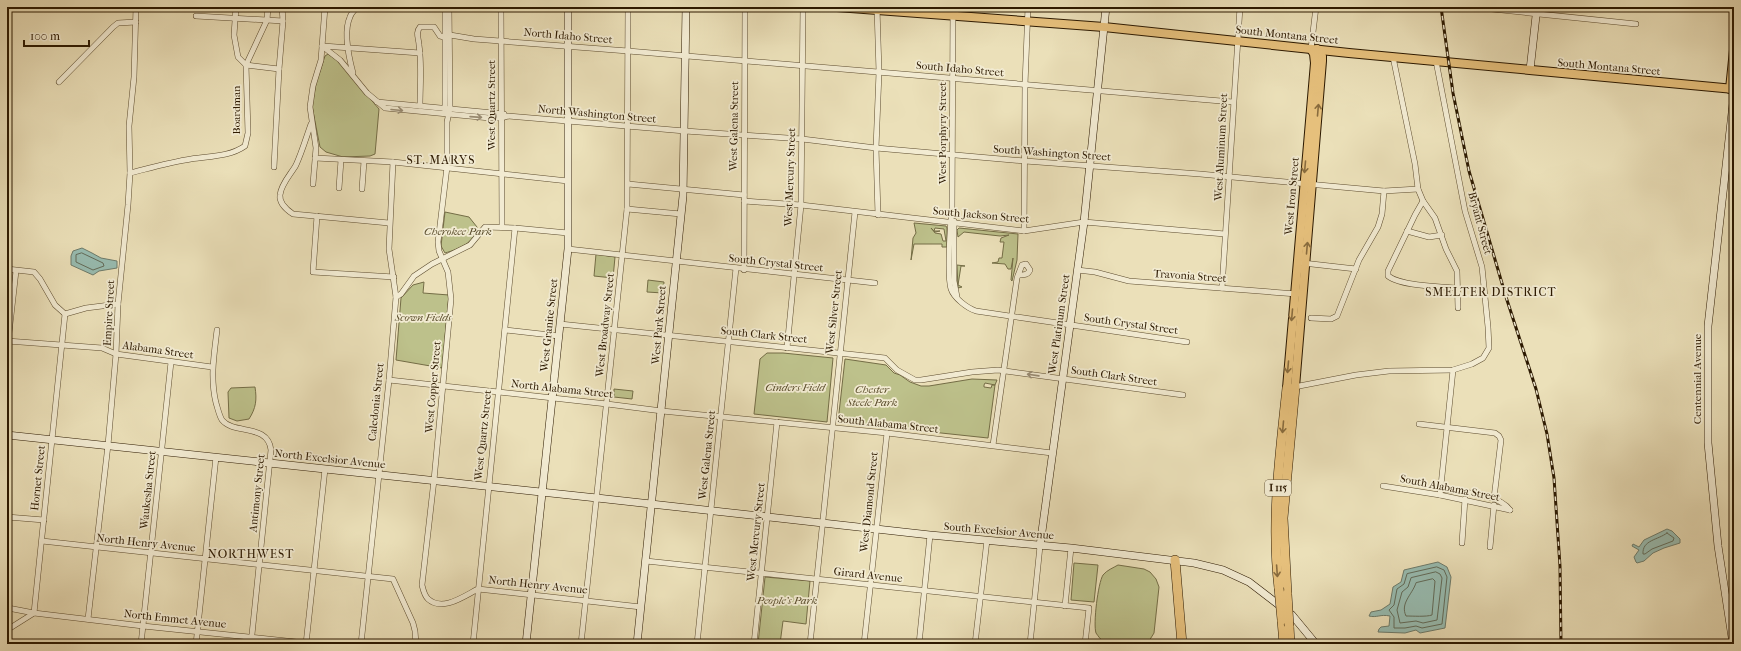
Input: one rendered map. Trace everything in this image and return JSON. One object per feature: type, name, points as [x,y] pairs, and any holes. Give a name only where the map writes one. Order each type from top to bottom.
[{"type":"highway","name":"I 115","points":[[1290,644],[1284,623],[1279,588],[1276,507],[1291,388]]},
{"type":"highway","name":"I 115","points":[[1284,623],[1287,594],[1283,518],[1291,388]]},
{"type":"highway","points":[[1175,560],[1182,644]]},
{"type":"highway","points":[[1283,644],[1284,623]]},
{"type":"main road","name":"South Montana Street","points":[[837,7],[1104,27],[1733,91]]},
{"type":"main road","name":"West Iron Street","points":[[1291,388],[1298,295],[1297,262],[1308,185],[1322,61],[1322,56],[1314,49]]},
{"type":"main road","points":[[1733,91],[1734,50]]},
{"type":"main road","name":"West Iron Street","points":[[1298,295],[1306,263],[1308,185]]},
{"type":"street","name":"Empire Street","points":[[88,619],[108,445],[116,354],[118,304],[130,173],[129,126],[134,77],[136,7]]},
{"type":"street","points":[[236,7],[234,35],[238,57],[246,65],[279,69]]},
{"type":"street","name":"Boardman","points":[[130,173],[191,159],[228,154],[236,152],[245,146],[248,133],[246,65],[267,20],[268,7]]},
{"type":"street","points":[[274,167],[279,69],[284,21],[282,7]]},
{"type":"street","points":[[313,184],[316,148],[311,124],[310,107],[311,96],[321,60],[324,7]]},
{"type":"street","points":[[354,76],[348,47],[349,21],[351,15],[357,7]]},
{"type":"street","name":"West Copper Street","points":[[422,585],[444,386],[451,293],[448,272],[439,251],[438,242],[446,167],[448,108],[445,7]]},
{"type":"street","name":"West Copper Street","points":[[447,36],[449,7]]},
{"type":"street","name":"West Quartz Street","points":[[501,7],[502,227]]},
{"type":"street","name":"West Granite Street","points":[[526,644],[568,249],[568,7]]},
{"type":"street","name":"West Broadway Street","points":[[581,644],[627,209],[629,126],[628,7]]},
{"type":"street","name":"West Park Street","points":[[637,644],[684,189],[686,7]]},
{"type":"street","name":"West Galena Street","points":[[744,270],[745,7]]},
{"type":"street","name":"West Mercury Street","points":[[787,348],[801,205],[802,7]]},
{"type":"street","name":"West Porphyry Street","points":[[952,222],[953,7]]},
{"type":"street","points":[[1024,230],[1024,85],[1028,7]]},
{"type":"street","name":"West Platinum Street","points":[[1030,644],[1040,546],[1084,222],[1106,7]]},
{"type":"street","name":"West Aluminum Street","points":[[1222,288],[1240,7]]},
{"type":"street","name":"West Iron Street","points":[[1314,49],[1316,7]]},
{"type":"street","points":[[1472,7],[1536,10],[1636,24]]},
{"type":"street","points":[[628,184],[684,189],[878,215],[876,148],[879,72],[878,9]]},
{"type":"street","points":[[1530,70],[1536,10]]},
{"type":"street","points":[[196,16],[284,21]]},
{"type":"street","points":[[59,82],[112,27],[118,23],[136,22]]},
{"type":"street","name":"North Idaho Street","points":[[420,53],[417,37],[418,28],[421,27],[434,28],[440,36],[686,56]]},
{"type":"street","points":[[322,46],[420,53],[420,106]]},
{"type":"street","name":"North Washington Street","points":[[322,46],[340,60],[367,93],[387,109],[447,114],[501,115]]},
{"type":"street","name":"South Idaho Street","points":[[686,56],[1233,102]]},
{"type":"street","points":[[1393,57],[1415,164],[1418,188],[1423,201],[1435,218],[1446,249],[1457,271],[1458,308]]},
{"type":"street","name":"Bryant Street","points":[[1436,61],[1465,211],[1482,267],[1488,327],[1489,348],[1483,358],[1472,364],[1453,370]]},
{"type":"street","name":"Centennial Avenue","points":[[1733,91],[1732,114],[1708,326],[1708,443],[1718,546],[1733,644]]},
{"type":"street","name":"North Washington Street","points":[[377,102],[448,108],[568,122],[685,131]]},
{"type":"street","points":[[311,124],[296,165],[286,180],[280,194],[282,204],[286,210],[293,214],[389,223]]},
{"type":"street","name":"South Washington Street","points":[[685,131],[802,139],[876,148],[1384,191],[1418,188]]},
{"type":"street","points":[[315,158],[393,162],[568,181]]},
{"type":"street","points":[[339,188],[340,160]]},
{"type":"street","points":[[362,189],[364,161]]},
{"type":"street","name":"Caledonia Street","points":[[361,644],[389,380],[396,297],[389,249],[393,162]]},
{"type":"street","points":[[1311,318],[1331,319],[1337,316],[1356,268],[1380,221],[1384,191]]},
{"type":"street","points":[[1423,201],[1388,271],[1388,276],[1392,279],[1436,287],[1458,288]]},
{"type":"street","points":[[627,209],[681,214]]},
{"type":"street","name":"West Silver Street","points":[[810,644],[856,212]]},
{"type":"street","name":"South Jackson Street","points":[[878,215],[1024,230],[1084,222],[1226,234]]},
{"type":"street","points":[[317,216],[312,272],[394,277]]},
{"type":"street","name":"South Crystal Street","points":[[952,222],[954,281],[957,298],[972,310],[1186,342]]},
{"type":"street","points":[[396,297],[401,294],[414,276],[443,258],[470,245],[486,227],[568,233]]},
{"type":"street","name":"West Quartz Street","points":[[472,644],[515,228]]},
{"type":"street","points":[[1407,231],[1429,237],[1442,235]]},
{"type":"street","name":"South Crystal Street","points":[[568,249],[676,260],[744,270],[875,283]]},
{"type":"street","points":[[1297,262],[1356,268]]},
{"type":"street","name":"West Galena Street","points":[[697,644],[722,416],[736,268]]},
{"type":"street","points":[[7,269],[34,272],[40,279],[55,305],[65,314],[86,308],[118,304]]},
{"type":"street","name":"Travonia Street","points":[[1077,270],[1095,272],[1129,281],[1298,295]]},
{"type":"street","points":[[7,351],[16,271]]},
{"type":"street","points":[[993,445],[1018,275]]},
{"type":"street","name":"Hornet Street","points":[[34,613],[65,314]]},
{"type":"street","name":"South Clark Street","points":[[560,324],[669,334],[885,358],[897,370],[915,380],[972,372],[1004,371],[1183,395]]},
{"type":"street","points":[[212,367],[217,330]]},
{"type":"street","points":[[504,330],[559,336]]},
{"type":"street","name":"Alabama Street","points":[[8,341],[102,348],[116,354],[212,367]]},
{"type":"street","name":"Waukesha Street","points":[[141,644],[171,362]]},
{"type":"street","name":"Antimony Street","points":[[212,367],[219,415],[224,422],[231,426],[252,430],[263,436],[271,447],[251,644]]},
{"type":"street","points":[[1291,388],[1389,370],[1453,370],[1441,492]]},
{"type":"street","name":"North Alabama Street","points":[[389,380],[662,411]]},
{"type":"street","points":[[662,411],[722,416]]},
{"type":"street","name":"South Alabama Street","points":[[722,416],[887,433],[1052,453]]},
{"type":"street","name":"West Mercury Street","points":[[754,644],[777,422]]},
{"type":"street","points":[[1419,424],[1495,432],[1501,440],[1494,498]]},
{"type":"street","name":"West Diamond Street","points":[[864,644],[887,433]]},
{"type":"street","name":"North Excelsior Avenue","points":[[7,435],[652,504]]},
{"type":"street","points":[[196,644],[216,457]]},
{"type":"street","points":[[306,644],[325,469]]},
{"type":"street","name":"South Alabama Street","points":[[1383,486],[1441,492],[1494,498],[1506,504],[1510,510],[1494,505],[1465,500],[1441,492]]},
{"type":"street","points":[[1462,543],[1465,500]]},
{"type":"street","name":"South Excelsior Avenue","points":[[652,504],[930,535],[1071,548],[1194,563],[1222,570],[1249,582],[1292,615],[1316,644]]},
{"type":"street","points":[[1490,547],[1494,505]]},
{"type":"street","points":[[7,518],[44,520]]},
{"type":"street","points":[[919,644],[930,535]]},
{"type":"street","points":[[975,644],[987,540]]},
{"type":"street","name":"North Henry Avenue","points":[[42,541],[368,577]]},
{"type":"street","points":[[1065,606],[1071,548]]},
{"type":"street","name":"Girard Avenue","points":[[646,561],[1089,608],[1085,644]]},
{"type":"street","points":[[368,577],[393,580],[413,623],[416,644]]},
{"type":"street","name":"North Henry Avenue","points":[[422,585],[425,596],[429,600],[447,604],[478,590],[532,594],[640,607]]},
{"type":"street","name":"North Emmet Avenue","points":[[8,608],[34,613],[142,626],[315,644]]},
{"type":"street","points":[[7,630],[34,613]]},
{"type":"green space","points":[[328,54],[338,61],[379,109],[375,154],[370,156],[343,157],[326,152],[320,147],[312,106],[316,83],[325,56]]},
{"type":"green space","name":"Cherokee Park","points":[[445,212],[469,217],[477,227],[476,233],[470,241],[456,250],[445,253],[441,246]]},
{"type":"green space","points":[[914,223],[946,226],[947,247],[942,247],[942,244],[914,244],[911,260],[913,238],[916,233]],"holes":[[[931,228],[934,231],[935,228],[944,229],[946,241],[943,241],[941,234],[935,233]]]},
{"type":"green space","points":[[959,228],[1018,234],[1017,260],[1012,281],[1013,258],[1011,269],[1008,269],[1005,264],[992,263],[998,262],[999,258],[1002,258],[1004,242],[1000,242],[1001,238],[1009,235],[1000,236],[964,232],[958,237],[957,230]]},
{"type":"green space","points":[[596,254],[615,257],[613,278],[594,276]]},
{"type":"green space","points":[[957,265],[965,266],[961,266],[958,285],[962,287],[958,288]]},
{"type":"green space","points":[[648,280],[664,282],[663,293],[647,292]]},
{"type":"green space","name":"Scown Fields","points":[[424,282],[423,293],[449,295],[442,368],[396,360],[401,298],[413,285]]},
{"type":"green space","name":"Cinders Field","points":[[767,353],[783,353],[833,358],[827,422],[754,414],[760,359]]},
{"type":"green space","name":"Chester Steele Park","points":[[845,359],[886,365],[894,373],[921,386],[972,379],[997,380],[995,385],[988,438],[838,422]],"holes":[[[985,383],[995,385],[992,385],[991,388],[984,387]]]},
{"type":"green space","points":[[255,387],[255,404],[249,419],[237,421],[229,418],[228,392],[231,388]]},
{"type":"green space","points":[[614,389],[633,391],[632,399],[614,397]]},
{"type":"green space","points":[[1074,563],[1098,565],[1094,602],[1071,600]]},
{"type":"green space","points":[[1118,565],[1144,569],[1150,572],[1156,579],[1159,587],[1154,633],[1149,641],[1144,644],[1107,644],[1096,633],[1096,613],[1101,579],[1106,572]]},
{"type":"green space","name":"People's Park","points":[[765,577],[810,581],[806,624],[783,621],[780,644],[758,644]]},
{"type":"water","points":[[82,248],[101,258],[117,261],[117,268],[99,271],[93,275],[71,265],[71,256],[73,251]]},
{"type":"water","points":[[1667,529],[1672,531],[1680,539],[1680,543],[1653,553],[1644,561],[1637,563],[1634,557],[1639,550],[1632,546],[1633,544],[1639,547],[1644,540]]},
{"type":"water","points":[[1438,562],[1447,567],[1451,577],[1445,628],[1420,633],[1416,630],[1405,633],[1378,632],[1381,627],[1389,626],[1390,616],[1369,616],[1371,612],[1381,610],[1390,604],[1393,587],[1401,582],[1404,570]]},
{"type":"railway","points":[[1441,7],[1453,93],[1469,171],[1506,297],[1536,389],[1547,434],[1554,478],[1560,566],[1561,644]]},
{"type":"district","name":"ST. MARYS","points":[[441,160]]},
{"type":"district","name":"SMELTER DISTRICT","points":[[1491,292]]},
{"type":"district","name":"NORTHWEST","points":[[251,554]]}]
